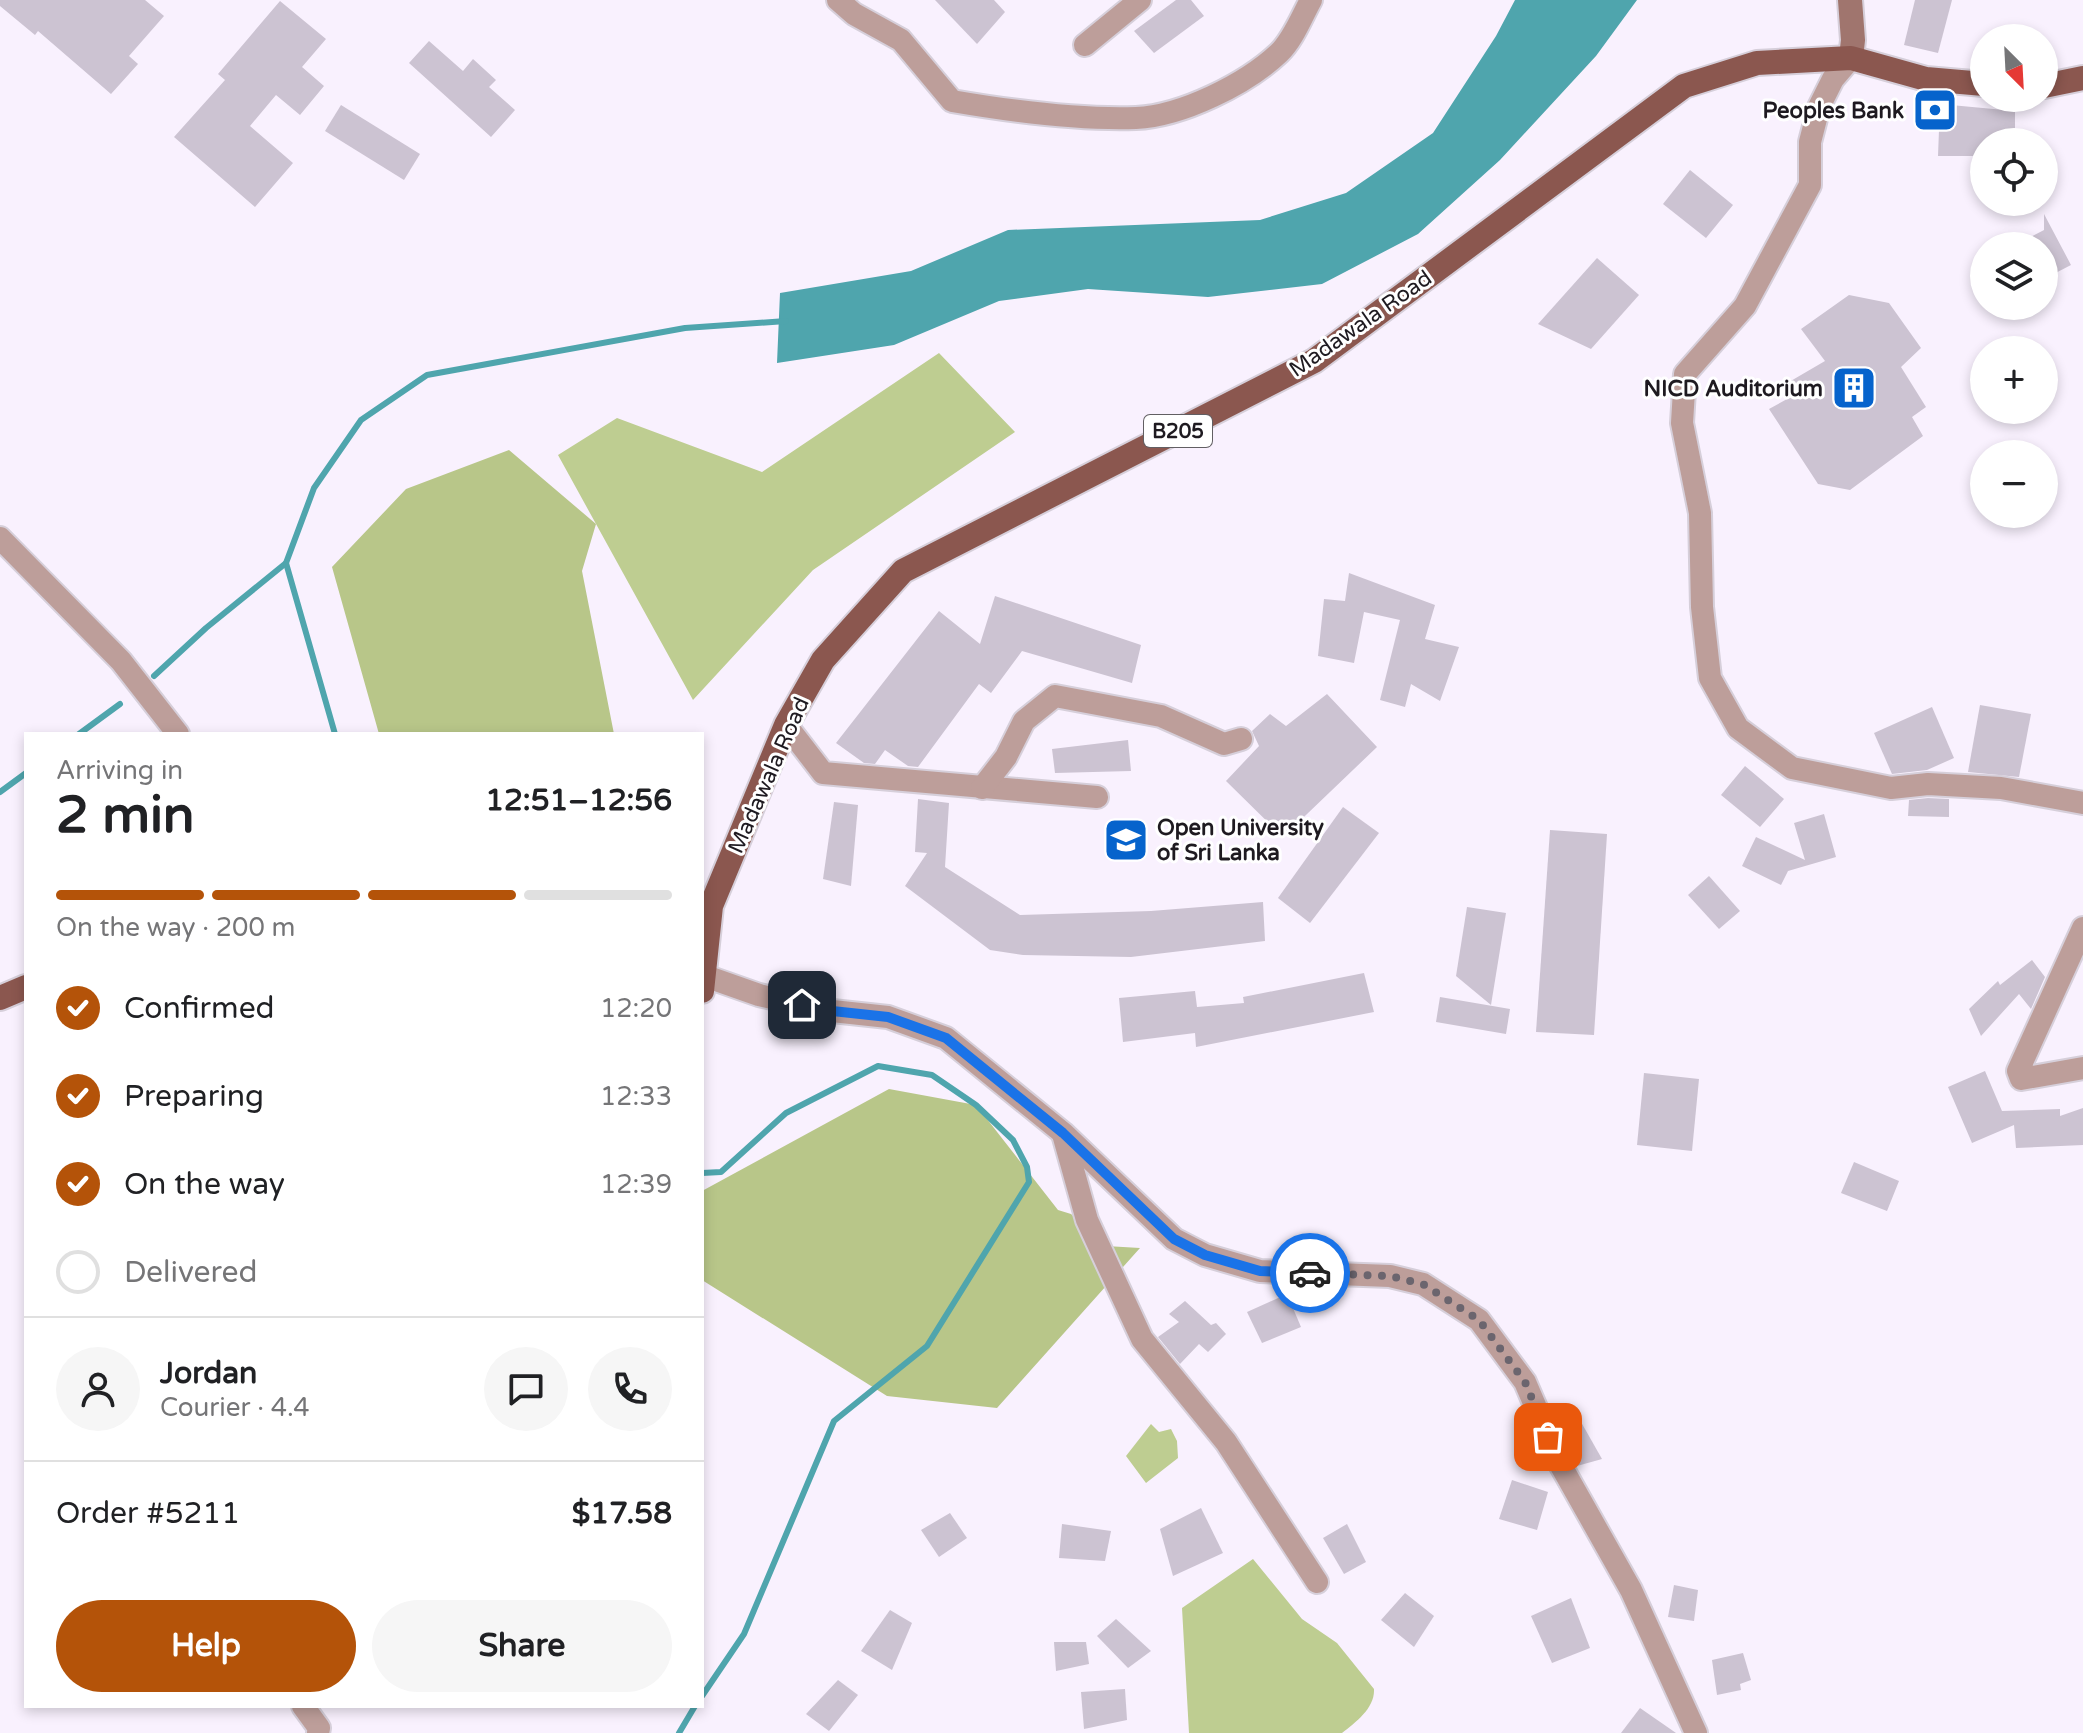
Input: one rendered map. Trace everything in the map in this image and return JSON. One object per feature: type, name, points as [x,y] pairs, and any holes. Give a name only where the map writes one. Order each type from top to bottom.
[{"type":"main road","points":[[1850,0],[1851,58]]},
{"type":"main road","name":"Madawala Road","points":[[704,983],[711,906],[786,725],[823,660],[903,571],[1314,361],[1684,86],[1757,63],[1851,58],[1926,79],[1970,83]]},
{"type":"main road","points":[[2058,83],[2083,78]]},
{"type":"main road","points":[[0,998],[24,988]]},
{"type":"street","points":[[838,0],[854,14],[901,40],[952,101],[1017,112],[1138,118],[1192,105],[1239,83],[1282,51],[1311,0]]},
{"type":"street","points":[[1085,45],[1140,0]]},
{"type":"street","points":[[1851,58],[1833,79],[1819,107],[1810,142],[1810,185],[1745,306],[1685,374],[1682,423],[1700,513],[1702,607],[1710,678],[1738,728],[1792,768],[1891,788],[1928,784],[2001,788],[2083,803]]},
{"type":"street","points":[[0,538],[121,661],[176,732]]},
{"type":"street","points":[[982,788],[1006,757],[1024,721],[1055,696],[1161,716],[1224,744],[1241,739]]},
{"type":"street","points":[[786,725],[823,773],[1097,797]]},
{"type":"street","points":[[2083,928],[2018,1071],[2021,1079],[2083,1068]]},
{"type":"street","points":[[704,983],[823,1010],[888,1017],[946,1038],[1063,1133],[1174,1239],[1205,1255],[1260,1271],[1390,1276],[1423,1284],[1479,1320],[1525,1382],[1560,1464],[1631,1590],[1696,1733]]},
{"type":"street","points":[[1063,1133],[1087,1220],[1142,1339],[1226,1442],[1317,1582]]},
{"type":"street","points":[[304,1708],[319,1728],[318,1733]]},
{"type":"green space","points":[[939,353],[1015,432],[813,570],[693,700],[558,455],[617,418],[762,472]]},
{"type":"green space","points":[[509,450],[596,524],[582,571],[614,732],[378,732],[332,567],[406,489]]},
{"type":"green space","points":[[889,1089],[976,1105],[1058,1210],[1071,1214],[1106,1246],[1140,1248],[997,1408],[887,1396],[704,1281],[704,1190]]},
{"type":"green space","points":[[1151,1424],[1159,1432],[1171,1429],[1177,1441],[1178,1458],[1146,1483],[1126,1456]]},
{"type":"green space","points":[[1253,1559],[1302,1619],[1337,1643],[1374,1689],[1368,1708],[1342,1733],[1189,1733],[1182,1608]]},
{"type":"water","points":[[1515,0],[1637,0],[1596,56],[1500,160],[1418,234],[1322,284],[1208,297],[1088,289],[999,301],[894,345],[777,363],[780,293],[911,271],[1008,230],[1260,220],[1346,193],[1433,133],[1496,36]]},
{"type":"building","points":[[0,0],[145,0],[164,16],[129,56],[138,64],[111,94],[38,31],[35,35],[0,6]]},
{"type":"building","points":[[935,0],[994,0],[1005,12],[977,44]]},
{"type":"building","points":[[1176,0],[1191,0],[1204,16],[1154,53],[1134,31]]},
{"type":"building","points":[[1915,0],[1952,0],[1938,53],[1904,45]]},
{"type":"building","points":[[280,1],[326,39],[302,67],[324,86],[300,115],[276,95],[250,126],[293,163],[255,207],[174,137],[225,80],[218,74]]},
{"type":"building","points":[[429,41],[463,71],[473,59],[496,80],[489,87],[515,110],[491,137],[409,63]]},
{"type":"building","points":[[1940,104],[1970,107],[1970,112],[2015,112],[2015,128],[1970,128],[1970,156],[1938,156]]},
{"type":"building","points":[[341,105],[420,154],[404,180],[325,131]]},
{"type":"building","points":[[1690,170],[1733,205],[1706,238],[1663,204]]},
{"type":"building","points":[[2045,216],[2054,232],[2040,232],[2044,230]]},
{"type":"building","points":[[2058,240],[2071,265],[2058,272]]},
{"type":"building","points":[[1597,258],[1639,295],[1591,349],[1538,324]]},
{"type":"building","name":"NICD Auditorium","points":[[1849,295],[1889,303],[1921,348],[1901,367],[1926,407],[1912,417],[1923,436],[1850,490],[1818,484],[1769,409],[1798,393],[1789,382],[1825,361],[1801,329]]},
{"type":"building","points":[[1349,573],[1435,605],[1425,639],[1459,647],[1440,701],[1411,684],[1405,707],[1380,700],[1400,620],[1364,612],[1354,663],[1318,656],[1324,599],[1345,601]]},
{"type":"building","points":[[995,596],[1141,645],[1132,683],[1022,651],[991,693],[979,684],[918,767],[908,766],[885,750],[875,764],[864,763],[836,743],[939,611],[980,644]]},
{"type":"building","points":[[1327,694],[1377,747],[1283,837],[1226,781],[1259,746],[1252,731],[1270,714],[1286,726]]},
{"type":"building","points":[[1980,705],[2031,714],[2019,777],[1968,772]]},
{"type":"building","points":[[1932,707],[1954,758],[1927,770],[1892,774],[1874,733]]},
{"type":"building","points":[[1128,740],[1131,771],[1055,773],[1052,749]]},
{"type":"building","points":[[1745,766],[1784,799],[1760,827],[1721,795]]},
{"type":"building","points":[[918,799],[949,803],[945,867],[1020,915],[1151,911],[1263,902],[1265,941],[1131,957],[1023,955],[990,950],[905,886],[927,853],[915,852]]},
{"type":"building","points":[[1949,799],[1949,817],[1908,816],[1909,800]]},
{"type":"building","points":[[834,802],[858,805],[851,886],[823,879]]},
{"type":"building","points":[[1343,807],[1379,833],[1310,923],[1278,898]]},
{"type":"building","points":[[1824,814],[1836,857],[1788,871],[1781,885],[1742,866],[1756,837],[1805,860],[1794,823]]},
{"type":"building","points":[[1550,830],[1607,834],[1594,1035],[1536,1032]]},
{"type":"building","points":[[1709,876],[1740,911],[1719,929],[1688,895]]},
{"type":"building","points":[[1467,907],[1506,913],[1491,1005],[1456,976]]},
{"type":"building","points":[[2032,960],[2045,977],[2031,1009],[2019,994],[1981,1036],[1969,1009],[1998,981],[2000,985]]},
{"type":"building","points":[[1364,973],[1374,1012],[1196,1047],[1195,1033],[1123,1042],[1119,998],[1195,991],[1197,1007],[1244,1003],[1243,997]]},
{"type":"building","points":[[1440,997],[1510,1009],[1506,1034],[1436,1022]]},
{"type":"building","points":[[1985,1071],[2002,1111],[2060,1109],[2060,1116],[2083,1108],[2083,1145],[2016,1148],[2014,1125],[1972,1143],[1948,1087]]},
{"type":"building","points":[[1644,1073],[1699,1079],[1692,1151],[1637,1145]]},
{"type":"building","points":[[1854,1162],[1899,1181],[1887,1211],[1841,1193]]},
{"type":"building","points":[[1287,1294],[1301,1327],[1262,1343],[1247,1312]]},
{"type":"building","points":[[1185,1301],[1226,1334],[1208,1352],[1199,1344],[1180,1364],[1158,1337],[1179,1322],[1169,1314]]},
{"type":"building","points":[[1581,1422],[1602,1459],[1577,1466],[1560,1429]]},
{"type":"building","points":[[1512,1480],[1548,1492],[1537,1530],[1499,1519]]},
{"type":"building","points":[[1201,1508],[1223,1553],[1173,1576],[1160,1529]]},
{"type":"building","points":[[950,1513],[967,1538],[939,1557],[921,1530]]},
{"type":"building","points":[[1062,1524],[1111,1531],[1105,1561],[1059,1558]]},
{"type":"building","points":[[1347,1524],[1366,1562],[1344,1574],[1323,1538]]},
{"type":"building","points":[[1674,1585],[1698,1590],[1694,1621],[1668,1617]]},
{"type":"building","points":[[1405,1593],[1434,1616],[1414,1647],[1381,1620]]},
{"type":"building","points":[[1571,1598],[1590,1648],[1552,1663],[1531,1616]]},
{"type":"building","points":[[890,1610],[912,1623],[892,1670],[861,1651]]},
{"type":"building","points":[[1116,1619],[1151,1651],[1128,1668],[1097,1636]]},
{"type":"building","points":[[1054,1642],[1086,1642],[1089,1664],[1056,1671]]},
{"type":"building","points":[[1743,1653],[1751,1680],[1740,1684],[1741,1690],[1717,1695],[1712,1660]]},
{"type":"building","points":[[838,1680],[858,1695],[829,1731],[806,1714]]},
{"type":"building","points":[[1125,1689],[1127,1720],[1084,1729],[1081,1692]]},
{"type":"building","points":[[1640,1708],[1676,1733],[1621,1733]]},
{"type":"waterway","points":[[334,732],[286,563],[314,488],[361,420],[427,375],[685,328],[786,321]]},
{"type":"waterway","points":[[154,676],[206,628],[286,563]]},
{"type":"waterway","points":[[82,732],[120,704]]},
{"type":"waterway","points":[[0,792],[24,774]]},
{"type":"waterway","points":[[704,1173],[721,1172],[786,1113],[878,1066],[932,1075],[976,1105],[1013,1140],[1027,1167],[1029,1182],[927,1346],[834,1421],[744,1634],[704,1693]]},
{"type":"waterway","points":[[679,1733],[694,1708]]},
{"type":"way so far","points":[[1310,1273],[1390,1276],[1423,1284],[1479,1320],[1525,1382],[1548,1437]]},
{"type":"place","name":"Peoples Bank","points":[[1935,110]]},
{"type":"place","name":"NICD Auditorium","points":[[1854,388]]},
{"type":"place","name":"Open University of Sri Lanka","points":[[1126,840]]},
{"type":"route","points":[[802,1005],[888,1017],[946,1038],[1063,1133],[1174,1239],[1205,1255],[1260,1271],[1310,1273]]}]
